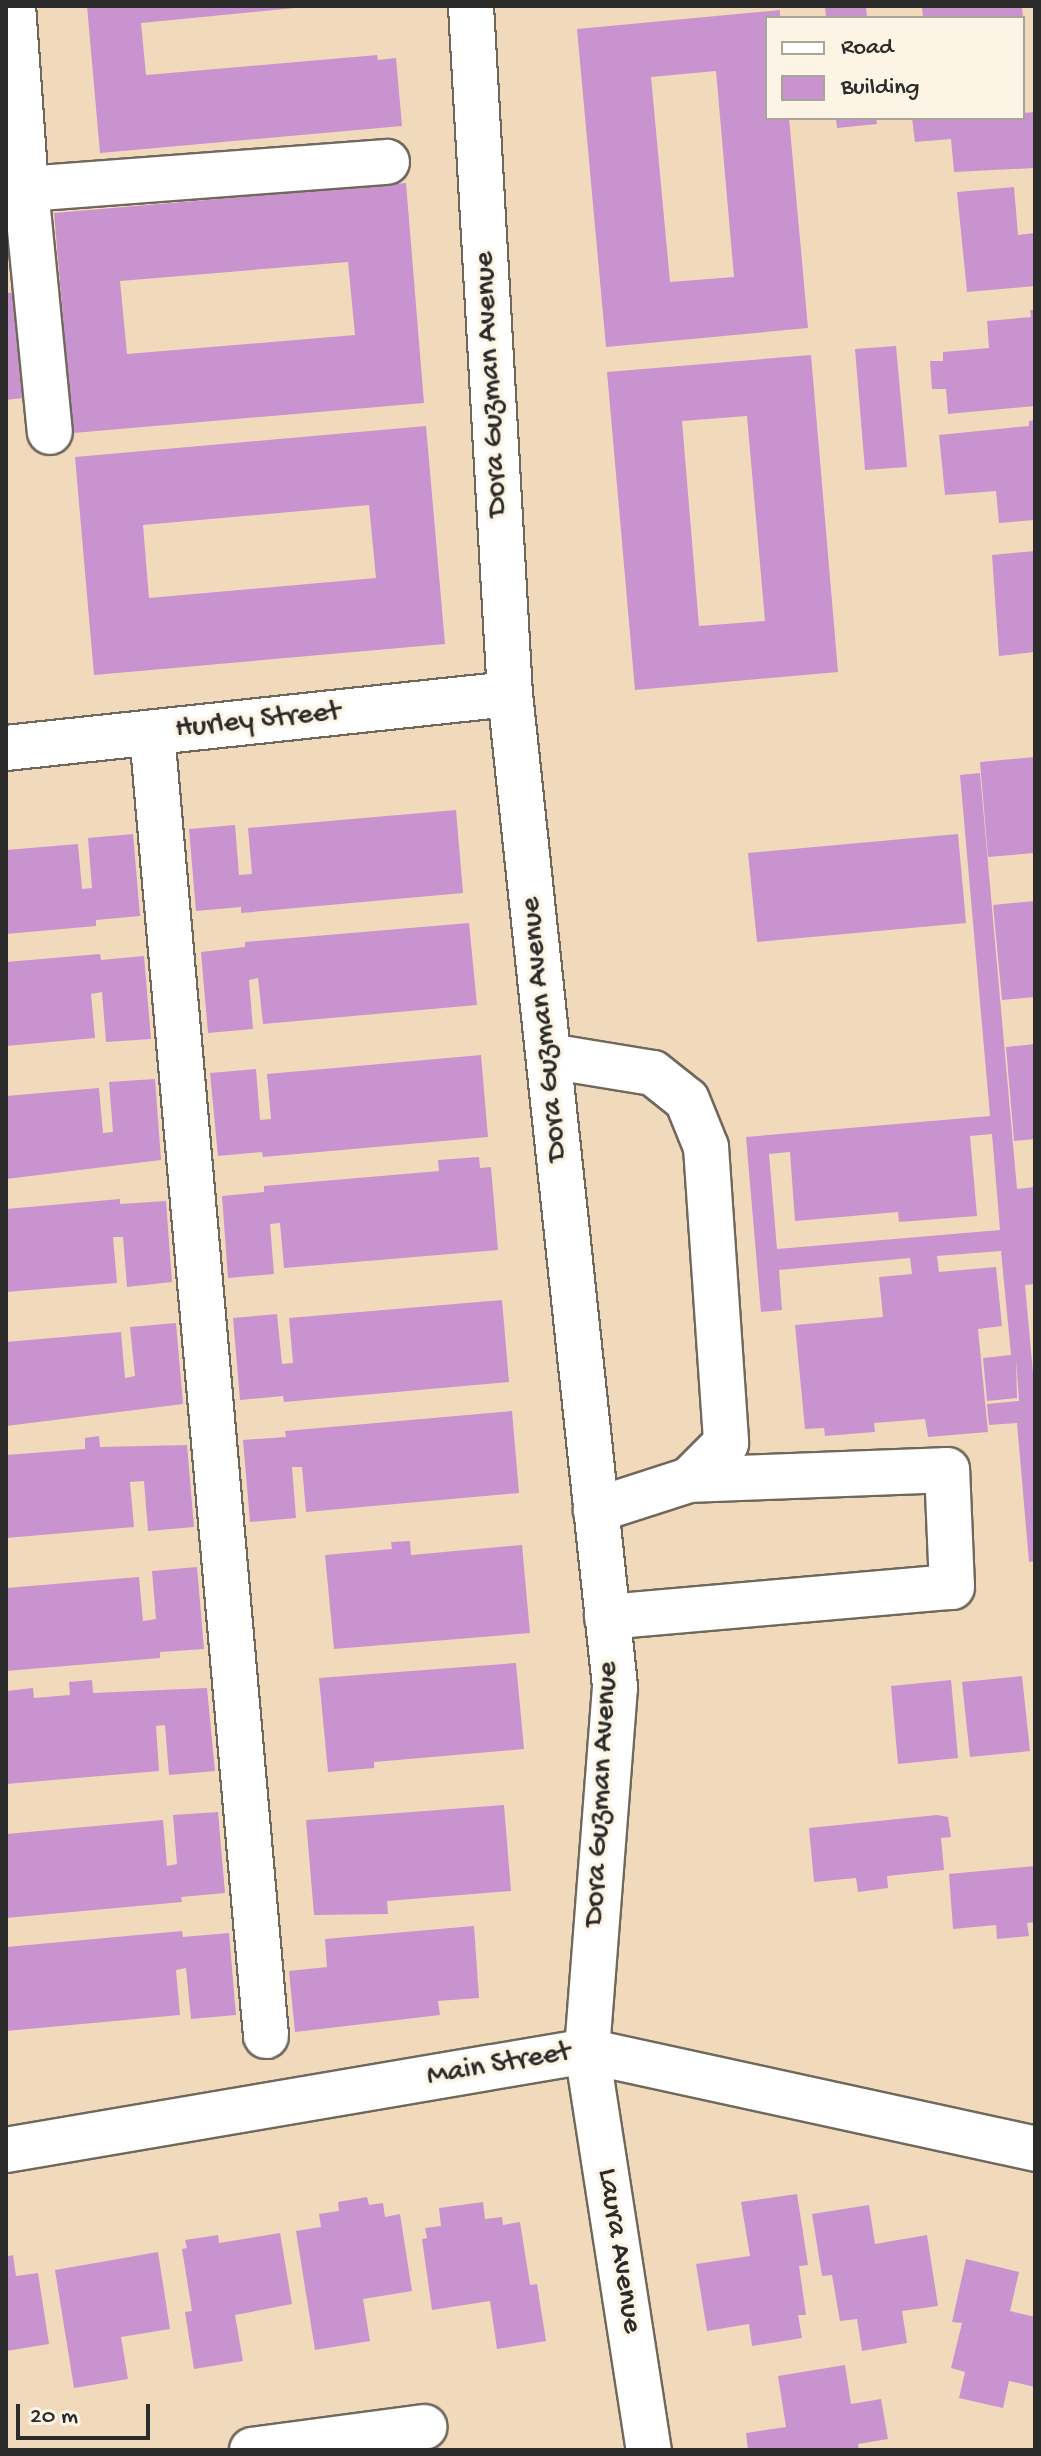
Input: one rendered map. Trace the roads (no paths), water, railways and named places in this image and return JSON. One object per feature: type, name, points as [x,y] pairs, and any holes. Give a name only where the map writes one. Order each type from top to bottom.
[{"type":"street","points":[[13,6],[16,190],[50,432]]},
{"type":"street","name":"Dora Guzman Avenue","points":[[471,6],[510,694],[615,1687],[587,2051]]},
{"type":"street","points":[[16,190],[387,162]]},
{"type":"street","name":"Hurley Street","points":[[6,748],[510,694]]},
{"type":"street","points":[[152,733],[266,2036]]},
{"type":"street","points":[[549,1056],[653,1073],[687,1100],[706,1147],[726,1443],[689,1480]]},
{"type":"street","points":[[596,1510],[689,1480],[947,1470],[952,1587],[607,1617]]},
{"type":"street","name":"Main Street","points":[[6,2150],[587,2051],[1035,2149]]},
{"type":"street","name":"Laura Avenue","points":[[587,2051],[649,2450]]},
{"type":"street","points":[[252,2450],[424,2427]]}]
